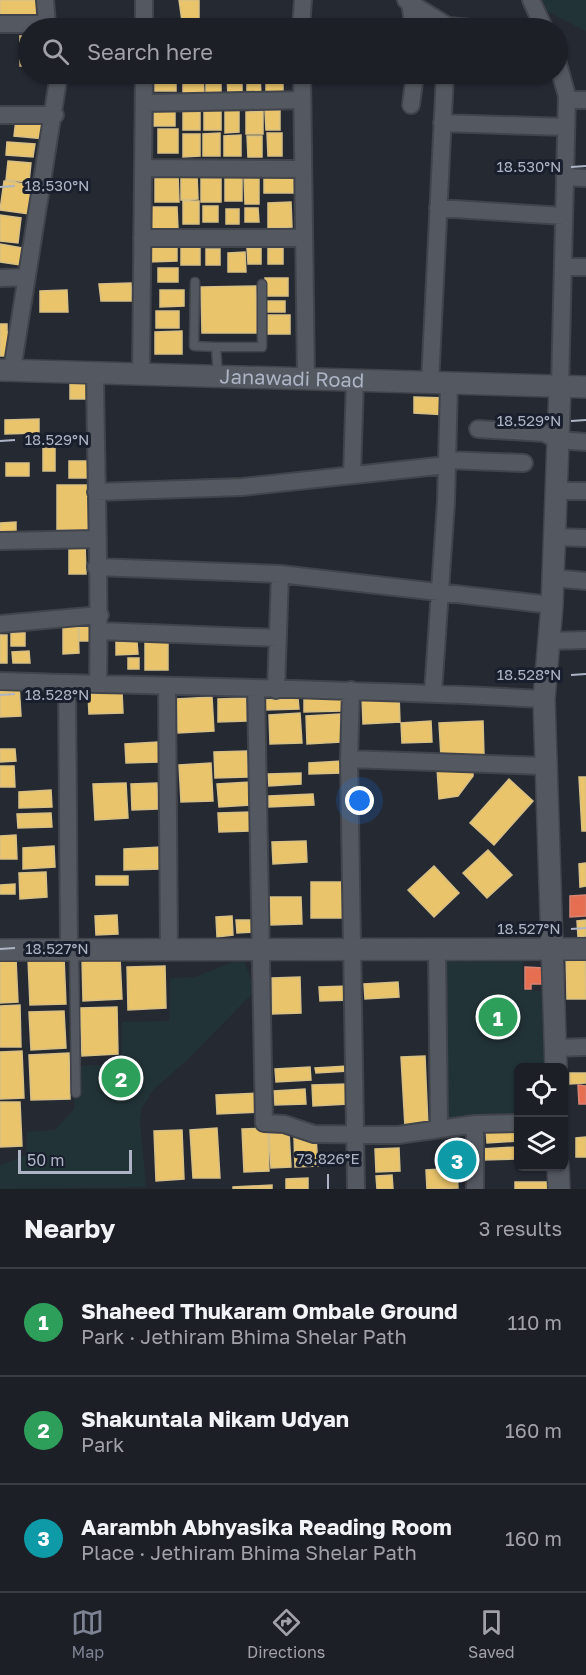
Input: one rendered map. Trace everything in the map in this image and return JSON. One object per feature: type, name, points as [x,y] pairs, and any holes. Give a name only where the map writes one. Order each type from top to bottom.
[{"type":"street","points":[[45,0],[48,18]]},
{"type":"street","points":[[144,0],[144,18]]},
{"type":"street","points":[[302,18],[303,0]]},
{"type":"street","points":[[531,0],[539,18]]},
{"type":"street","points":[[408,1],[434,18]]},
{"type":"street","points":[[408,1],[412,18]]},
{"type":"street","points":[[0,24],[18,25]]},
{"type":"street","points":[[6,370],[27,277],[55,115],[58,84]]},
{"type":"street","points":[[141,375],[144,84]]},
{"type":"street","points":[[302,84],[306,379]]},
{"type":"street","points":[[411,105],[414,84]]},
{"type":"street","points":[[433,693],[447,462],[440,384],[438,208],[444,84]]},
{"type":"street","points":[[563,84],[567,100],[560,387],[552,605],[544,699],[545,766],[554,950],[556,1058],[586,1047]]},
{"type":"street","points":[[144,103],[302,100]]},
{"type":"street","points":[[567,100],[586,100]]},
{"type":"street","points":[[0,115],[55,115]]},
{"type":"street","points":[[442,123],[566,127]]},
{"type":"street","points":[[143,168],[303,169]]},
{"type":"street","points":[[565,177],[586,178]]},
{"type":"street","points":[[438,208],[564,216]]},
{"type":"street","points":[[142,238],[304,238]]},
{"type":"street","points":[[563,267],[586,267]]},
{"type":"street","points":[[0,278],[27,277]]},
{"type":"street","name":"Janawadi Road","points":[[6,370],[586,387]]},
{"type":"street","points":[[95,373],[96,567],[100,623],[98,684]]},
{"type":"street","points":[[352,475],[355,381]]},
{"type":"street","points":[[478,429],[544,433],[558,440],[586,442]]},
{"type":"street","points":[[96,492],[242,487],[447,462],[524,463]]},
{"type":"street","points":[[556,491],[586,491]]},
{"type":"street","points":[[554,537],[586,538]]},
{"type":"street","points":[[0,541],[96,539]]},
{"type":"street","points":[[96,567],[280,574],[552,605]]},
{"type":"street","points":[[276,690],[280,574]]},
{"type":"street","points":[[553,578],[586,581]]},
{"type":"street","points":[[0,624],[100,623],[278,638]]},
{"type":"street","points":[[549,641],[586,640]]},
{"type":"street","points":[[0,681],[276,690],[351,690],[544,699]]},
{"type":"street","points":[[67,683],[72,950]]},
{"type":"street","points":[[167,686],[169,950]]},
{"type":"street","points":[[256,689],[264,1123],[284,1124],[314,1134],[398,1135],[475,1124],[514,1123]]},
{"type":"street","points":[[351,690],[349,759],[356,1189]]},
{"type":"street","points":[[349,759],[545,766]]},
{"type":"street","points":[[437,949],[438,1129]]},
{"type":"street","points":[[0,950],[586,949]]},
{"type":"street","points":[[475,1124],[475,1189]]},
{"type":"street","points":[[558,1171],[559,1189]]},
{"type":"lane","points":[[195,282],[194,346],[216,347],[262,347],[262,284]]},
{"type":"lane","points":[[216,347],[218,377]]},
{"type":"lane","points":[[72,950],[76,1093]]},
{"type":"shaded area","points":[[534,0],[586,0],[586,31],[568,22],[568,18],[560,18],[534,5]]},
{"type":"shaded area","points":[[447,949],[522,950],[523,990],[549,991],[549,1063],[514,1063],[514,1121],[447,1123]]},
{"type":"shaded area","points":[[243,958],[255,991],[186,1061],[154,1089],[142,1108],[140,1120],[146,1187],[0,1189],[0,1165],[26,1155],[27,1132],[55,1130],[74,1109],[74,1066],[121,1064],[122,1022],[169,1021],[170,978],[195,977]]},
{"type":"building: Homes","points":[[0,0],[38,0],[38,18],[0,18]]},
{"type":"building: Homes","points":[[179,0],[199,0],[199,18],[182,18]]},
{"type":"building: Homes","points":[[155,84],[176,84],[176,91],[155,91]]},
{"type":"building: Homes","points":[[183,84],[204,84],[204,94],[183,94]]},
{"type":"building: Homes","points":[[206,84],[221,84],[221,96],[206,96]]},
{"type":"building: Homes","points":[[227,84],[242,84],[242,96],[228,96]]},
{"type":"building: Homes","points":[[247,84],[260,84],[261,96],[247,96]]},
{"type":"building: Homes","points":[[266,84],[283,84],[283,96],[266,96]]},
{"type":"building: Homes","points":[[154,105],[175,105],[175,126],[154,126]]},
{"type":"building: Homes","points":[[183,109],[200,109],[200,130],[183,130]]},
{"type":"building: Homes","points":[[225,109],[239,109],[239,132],[225,133]]},
{"type":"building: Homes","points":[[221,110],[221,130],[204,130],[204,111]]},
{"type":"building: Homes","points":[[265,110],[280,110],[280,130],[266,130]]},
{"type":"building: Homes","points":[[263,111],[263,134],[246,134],[246,112]]},
{"type":"building: Homes","points":[[16,119],[48,123],[45,139],[14,136]]},
{"type":"building: Homes","points":[[158,129],[178,129],[178,153],[158,153]]},
{"type":"building: Homes","points":[[220,133],[220,156],[203,156],[203,134]]},
{"type":"building: Homes","points":[[267,133],[282,133],[282,156],[268,156]]},
{"type":"building: Homes","points":[[183,134],[200,134],[200,156],[183,157]]},
{"type":"building: Homes","points":[[241,135],[241,156],[224,156],[224,136]]},
{"type":"building: Homes","points":[[247,136],[262,136],[262,157],[248,157]]},
{"type":"building: Homes","points":[[7,142],[35,144],[33,157],[6,155]]},
{"type":"building: Homes","points":[[8,161],[31,163],[29,182],[6,180]]},
{"type":"building: Homes","points":[[155,174],[178,174],[179,202],[155,202]]},
{"type":"building: Homes","points":[[264,174],[294,174],[294,193],[264,193]]},
{"type":"building: Homes","points":[[181,175],[197,175],[198,199],[181,200]]},
{"type":"building: Homes","points":[[225,176],[242,176],[242,201],[225,201]]},
{"type":"building: Homes","points":[[244,176],[259,176],[259,204],[245,204]]},
{"type":"building: Homes","points":[[201,178],[221,178],[221,202],[201,202]]},
{"type":"building: Homes","points":[[4,181],[33,185],[29,214],[0,210]]},
{"type":"building: Homes","points":[[183,201],[199,201],[199,224],[183,224]]},
{"type":"building: Homes","points":[[291,202],[292,227],[268,228],[268,203]]},
{"type":"building: Homes","points":[[203,206],[218,206],[218,222],[203,222]]},
{"type":"building: Homes","points":[[150,207],[177,207],[178,229],[150,230]]},
{"type":"building: Homes","points":[[245,208],[258,208],[259,222],[245,222]]},
{"type":"building: Homes","points":[[226,209],[239,209],[239,224],[226,224]]},
{"type":"building: Homes","points":[[0,215],[21,218],[18,243],[0,241]]},
{"type":"building: Homes","points":[[0,244],[23,248],[20,265],[0,262]]},
{"type":"building: Homes","points":[[181,244],[200,244],[200,265],[181,265]]},
{"type":"building: Homes","points":[[148,245],[177,245],[177,261],[148,262]]},
{"type":"building: Homes","points":[[247,248],[261,248],[261,264],[248,264]]},
{"type":"building: Homes","points":[[268,248],[283,248],[283,264],[268,264]]},
{"type":"building: Homes","points":[[206,249],[220,249],[220,265],[206,265]]},
{"type":"building: Homes","points":[[245,252],[246,272],[228,272],[228,253]]},
{"type":"building: Homes","points":[[158,268],[178,268],[178,282],[158,282]]},
{"type":"building: Homes","points":[[265,278],[288,278],[288,296],[266,296]]},
{"type":"building: Homes","points":[[131,283],[132,301],[101,301],[99,284]]},
{"type":"building: Homes","points":[[256,286],[257,333],[202,333],[201,287]]},
{"type":"building: Homes","points":[[67,290],[68,312],[40,312],[40,291]]},
{"type":"building: Homes","points":[[160,290],[184,290],[184,306],[160,307]]},
{"type":"building: Homes","points":[[265,301],[285,301],[285,312],[266,312]]},
{"type":"building: Homes","points":[[156,311],[179,311],[179,328],[156,328]]},
{"type":"building: Homes","points":[[268,315],[290,315],[290,334],[268,334]]},
{"type":"building: Homes","points":[[0,324],[7,324],[7,332],[14,331],[11,356],[0,356]]},
{"type":"building: Homes","points":[[182,331],[182,354],[155,354],[155,332]]},
{"type":"building: Homes","points":[[70,379],[91,379],[91,399],[70,399]]},
{"type":"building: Homes","points":[[414,397],[448,398],[448,415],[414,413]]},
{"type":"building: Homes","points":[[39,419],[39,433],[5,434],[5,420]]},
{"type":"building: Homes","points":[[43,448],[55,448],[55,471],[43,471]]},
{"type":"building: Homes","points":[[69,461],[94,461],[94,478],[69,478]]},
{"type":"building: Homes","points":[[6,463],[29,463],[29,476],[6,476]]},
{"type":"building: Homes","points":[[57,485],[92,485],[93,530],[57,530]]},
{"type":"building: Homes","points":[[16,522],[16,537],[0,537],[0,523]]},
{"type":"building: Homes","points":[[69,542],[85,542],[86,574],[69,574]]},
{"type":"building: Homes","points":[[79,624],[94,624],[94,641],[79,641]]},
{"type":"building: Homes","points":[[63,625],[78,625],[79,653],[63,654]]},
{"type":"building: Homes","points":[[11,633],[25,633],[25,646],[11,646]]},
{"type":"building: Homes","points":[[0,635],[7,635],[7,663],[0,663]]},
{"type":"building: Homes","points":[[116,642],[137,642],[138,654],[116,655]]},
{"type":"building: Homes","points":[[145,642],[168,642],[168,670],[145,670]]},
{"type":"building: Homes","points":[[29,651],[30,663],[13,663],[12,652]]},
{"type":"building: Homes","points":[[128,658],[139,658],[139,669],[128,669]]},
{"type":"building: Homes","points":[[0,685],[19,685],[21,716],[0,717]]},
{"type":"building: Homes","points":[[122,692],[123,713],[89,714],[88,694]]},
{"type":"building: Homes","points":[[399,695],[400,722],[363,724],[362,697]]},
{"type":"building: Homes","points":[[304,696],[342,696],[342,711],[304,712]]},
{"type":"building: Homes","points":[[212,697],[214,731],[178,733],[176,699]]},
{"type":"building: Homes","points":[[246,698],[247,721],[218,722],[218,699]]},
{"type":"building: Homes","points":[[298,698],[299,709],[264,710],[264,700]]},
{"type":"building: Homes","points":[[300,713],[302,743],[270,744],[269,715]]},
{"type":"building: Homes","points":[[340,714],[341,742],[307,744],[306,716]]},
{"type":"building: Homes","points":[[431,721],[432,742],[402,743],[401,723]]},
{"type":"building: Homes","points":[[483,721],[484,755],[441,757],[439,723]]},
{"type":"building: Homes","points":[[158,742],[159,762],[126,763],[125,744]]},
{"type":"building: Homes","points":[[0,749],[15,749],[16,761],[0,762]]},
{"type":"building: Homes","points":[[247,751],[248,777],[215,778],[214,752]]},
{"type":"building: Homes","points":[[342,761],[342,773],[309,774],[309,763]]},
{"type":"building: Homes","points":[[211,763],[213,801],[181,802],[179,765]]},
{"type":"building: Homes","points":[[0,766],[14,766],[15,787],[0,787]]},
{"type":"building: Homes","points":[[473,767],[473,776],[458,796],[439,799],[437,768]]},
{"type":"building: Homes","points":[[301,773],[301,784],[269,786],[268,774]]},
{"type":"building: Homes","points":[[579,777],[586,777],[586,831],[582,831]]},
{"type":"building: Homes","points":[[509,779],[533,801],[494,845],[470,823]]},
{"type":"building: Homes","points":[[250,782],[251,805],[219,807],[217,784]]},
{"type":"building: Homes","points":[[126,783],[128,818],[95,820],[93,784]]},
{"type":"building: Homes","points":[[157,783],[158,809],[132,810],[131,784]]},
{"type":"building: Homes","points":[[51,790],[52,807],[19,808],[19,792]]},
{"type":"building: Homes","points":[[313,794],[314,805],[269,807],[269,796]]},
{"type":"building: Homes","points":[[250,812],[250,831],[219,832],[218,813]]},
{"type":"building: Homes","points":[[51,813],[52,827],[18,828],[17,814]]},
{"type":"building: Homes","points":[[16,835],[17,859],[0,859],[0,836]]},
{"type":"building: Homes","points":[[306,841],[307,862],[273,864],[272,842]]},
{"type":"building: Homes","points":[[54,846],[55,867],[23,869],[23,848]]},
{"type":"building: Homes","points":[[161,847],[162,869],[124,870],[124,849]]},
{"type":"building: Homes","points":[[488,850],[512,875],[487,898],[463,873]]},
{"type":"building: Homes","points":[[586,863],[586,886],[580,887],[579,864]]},
{"type":"building: Homes","points":[[434,866],[459,893],[434,917],[408,890]]},
{"type":"building: Homes","points":[[46,872],[47,897],[20,899],[19,873]]},
{"type":"building: Homes","points":[[96,876],[128,876],[128,885],[96,885]]},
{"type":"building: Homes","points":[[311,882],[345,882],[345,918],[311,918]]},
{"type":"building: Homes","points":[[15,884],[15,894],[0,894],[0,885]]},
{"type":"building: Homes","points":[[270,897],[301,897],[302,924],[270,925]]},
{"type":"building: Homes","points":[[117,915],[118,934],[96,935],[95,916]]},
{"type":"building: Homes","points":[[232,916],[233,935],[217,937],[216,917]]},
{"type":"building: Homes","points":[[236,920],[254,920],[254,932],[237,933]]},
{"type":"building: Homes","points":[[586,920],[586,936],[578,937],[577,921]]},
{"type":"building: Homes","points":[[585,955],[586,999],[567,999],[566,956]]},
{"type":"building: Homes","points":[[64,957],[66,1004],[30,1005],[28,959]]},
{"type":"building: Homes","points":[[120,958],[122,999],[83,1001],[82,959]]},
{"type":"building: Homes","points":[[0,959],[16,959],[18,1002],[0,1003]]},
{"type":"building: Homes","points":[[165,966],[166,1008],[128,1010],[127,967]]},
{"type":"building: Homes","points":[[300,977],[301,1013],[272,1014],[272,978]]},
{"type":"building: Homes","points":[[398,982],[399,997],[365,999],[364,984]]},
{"type":"building: Homes","points":[[349,986],[350,1000],[320,1001],[319,987]]},
{"type":"building: Homes","points":[[20,1005],[21,1047],[0,1047],[0,1006]]},
{"type":"building: Homes","points":[[117,1007],[118,1054],[82,1056],[80,1008]]},
{"type":"building: Homes","points":[[64,1011],[66,1048],[31,1050],[29,1012]]},
{"type":"building: Homes","points":[[22,1051],[24,1098],[0,1099],[0,1052]]},
{"type":"building: Homes","points":[[69,1053],[70,1099],[31,1100],[29,1055]]},
{"type":"building: Homes","points":[[425,1056],[428,1126],[405,1127],[401,1057]]},
{"type":"building: Homes","points":[[347,1066],[348,1071],[316,1073],[315,1068]]},
{"type":"building: Homes","points":[[310,1067],[311,1080],[276,1082],[275,1069]]},
{"type":"building: Homes","points":[[570,1073],[586,1073],[586,1083],[570,1084]]},
{"type":"building: Homes","points":[[347,1084],[348,1104],[313,1106],[312,1085]]},
{"type":"building: Homes","points":[[305,1089],[306,1104],[275,1105],[274,1091]]},
{"type":"building: Homes","points":[[262,1093],[262,1112],[217,1114],[216,1095]]},
{"type":"building: Homes","points":[[0,1102],[20,1102],[22,1146],[0,1147]]},
{"type":"building: Homes","points":[[514,1126],[514,1141],[487,1143],[486,1128]]},
{"type":"building: Homes","points":[[217,1128],[220,1178],[193,1178],[190,1130]]},
{"type":"building: Homes","points":[[268,1128],[269,1171],[244,1172],[242,1129]]},
{"type":"building: Homes","points":[[182,1130],[184,1179],[156,1181],[154,1131]]},
{"type":"building: Homes","points":[[289,1132],[291,1167],[271,1168],[269,1133]]},
{"type":"building: Homes","points":[[316,1137],[318,1166],[295,1167],[294,1138]]},
{"type":"building: Homes","points":[[586,1137],[586,1157],[576,1157],[576,1138]]},
{"type":"building: Homes","points":[[514,1147],[514,1159],[482,1160],[481,1149]]},
{"type":"building: Homes","points":[[399,1148],[400,1171],[376,1172],[375,1149]]},
{"type":"building: Homes","points":[[449,1155],[465,1155],[465,1165],[449,1165]]},
{"type":"building: Homes","points":[[457,1168],[458,1188],[427,1189],[426,1170]]},
{"type":"building: Homes","points":[[392,1175],[393,1189],[377,1189],[376,1176]]},
{"type":"building: Homes","points":[[308,1178],[308,1189],[286,1189],[286,1179]]},
{"type":"building: Homes","points":[[515,1182],[552,1182],[552,1189],[515,1189]]},
{"type":"building: Homes","points":[[272,1185],[272,1189],[233,1189],[233,1187]]},
{"type":"building: Shops","points":[[586,895],[586,916],[570,917],[570,896]]},
{"type":"building: Shops","points":[[525,967],[544,968],[544,984],[531,984],[531,989],[525,989]]},
{"type":"building: Shops","points":[[578,1085],[586,1086],[586,1104],[579,1104]]},
{"type":"building: Shops","points":[[446,1141],[466,1141],[467,1149],[446,1150]]},
{"type":"place","name":"Shaheed Thukaram Ombale Ground","points":[[498,1017]]},
{"type":"place","name":"Shakuntala Nikam Udyan","points":[[121,1078]]},
{"type":"place","name":"Aarambh Abhyasika Reading Room","points":[[457,1160]]}]
